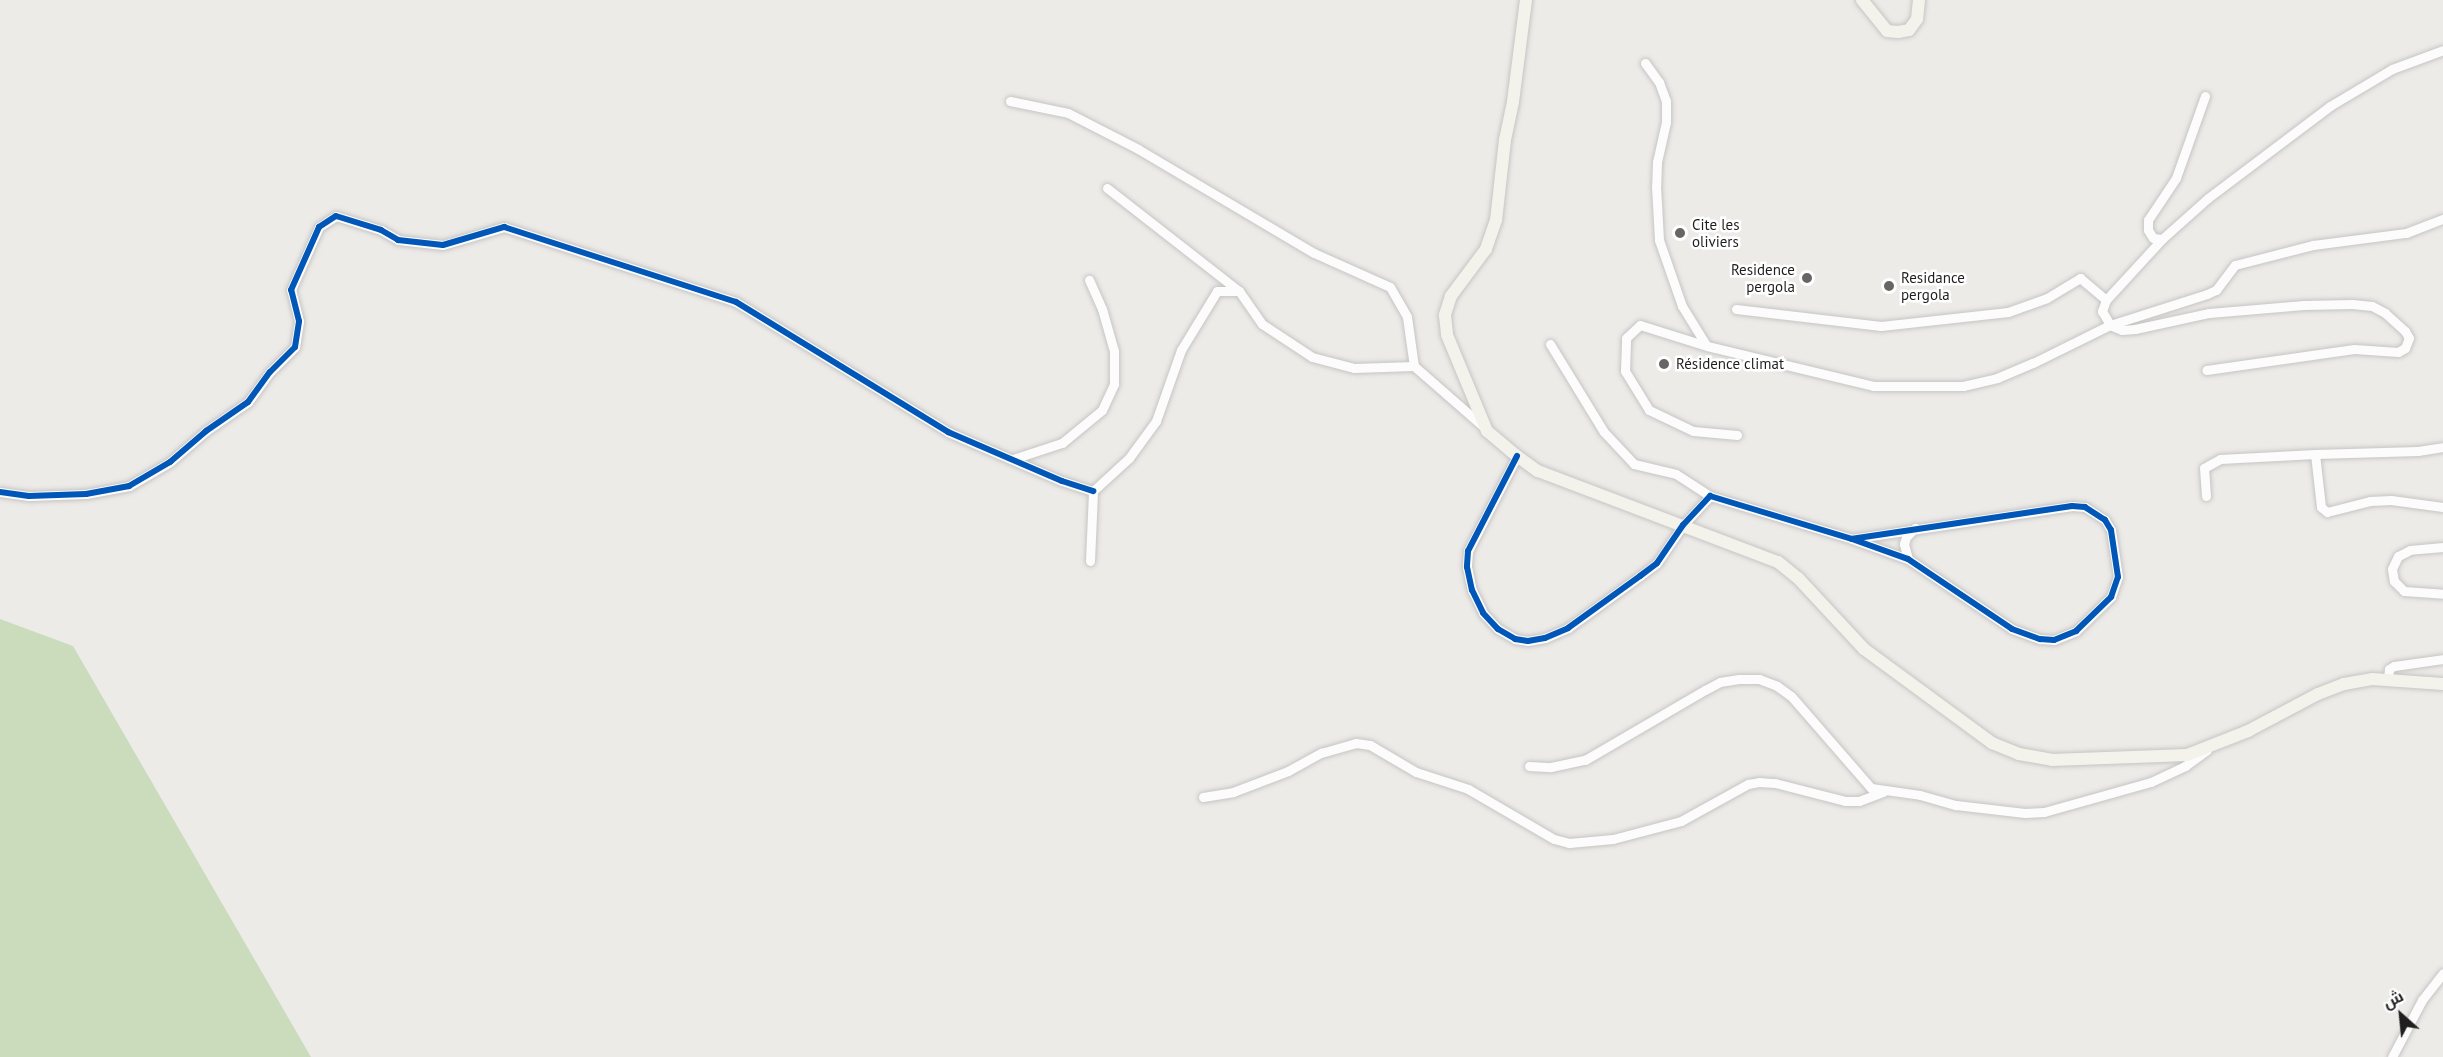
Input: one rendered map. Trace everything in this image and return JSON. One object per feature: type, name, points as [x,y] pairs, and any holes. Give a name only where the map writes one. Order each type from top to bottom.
[{"type":"main road","points":[[1526,0],[1513,102],[1505,140],[1496,220],[1486,249],[1451,296],[1445,315],[1447,335],[1487,431],[1517,456],[1538,471],[1778,562],[1798,578],[1864,649],[1983,737],[2019,754],[2052,760],[2157,758],[2187,754],[2248,731],[2318,694],[2344,684],[2372,679],[2443,684]]},
{"type":"main road","points":[[1862,0],[1887,31],[1898,32],[1909,30],[1917,20],[1919,0]]},
{"type":"street","points":[[2206,370],[2354,349],[2398,352],[2405,348],[2409,338],[2405,331],[2385,313],[2372,306],[2304,305],[2208,313],[2122,330],[2110,325],[2102,310],[2106,300],[2162,239],[2208,198],[2330,106],[2392,69],[2443,50]]},
{"type":"street","points":[[1645,63],[1659,82],[1666,101],[1666,122],[1657,162],[1659,240],[1682,306],[1693,327],[1707,346]]},
{"type":"street","points":[[2162,239],[2153,238],[2148,230],[2148,220],[2176,178],[2205,96]]},
{"type":"street","points":[[1010,101],[1068,113],[1138,149],[1314,253],[1390,287],[1407,317],[1414,366],[1487,431]]},
{"type":"street","points":[[1107,188],[1239,291],[1262,324],[1312,357],[1354,368],[1414,366]]},
{"type":"street","points":[[0,492],[29,496],[86,494],[129,486],[170,462],[206,431],[248,402],[270,372],[295,348],[299,321],[291,290],[319,227],[336,216],[381,230],[398,240],[443,245],[504,227],[736,302],[948,432],[1062,481],[1093,490]]},
{"type":"street","points":[[1737,435],[1693,431],[1649,410],[1625,371],[1626,338],[1640,326],[1707,346],[1873,386],[1963,386],[1996,378],[2033,363],[2110,325],[2216,290],[2235,265],[2313,245],[2406,233],[2443,219]]},
{"type":"street","points":[[1737,309],[1881,327],[2008,312],[2047,298],[2079,278],[2106,300]]},
{"type":"street","points":[[1013,459],[1062,443],[1102,410],[1114,384],[1114,351],[1102,309],[1089,280]]},
{"type":"street","points":[[1090,561],[1093,490],[1130,458],[1156,421],[1181,350],[1217,291],[1239,291]]},
{"type":"street","points":[[1550,344],[1604,432],[1634,464],[1676,474],[1710,496],[1852,538],[1908,559],[2012,629],[2040,639],[2054,640],[2076,631],[2111,597],[2116,589],[2118,577],[2111,530],[2105,520],[2085,507],[2072,506],[1852,538]]},
{"type":"street","points":[[2206,496],[2204,468],[2220,459],[2418,451],[2443,447]]},
{"type":"street","points":[[2315,454],[2321,507],[2327,512],[2370,501],[2391,500],[2443,507]]},
{"type":"street","points":[[1517,456],[1472,543],[1467,567],[1472,590],[1483,613],[1498,629],[1515,639],[1545,638],[1568,628],[1657,563],[1683,525],[1710,496]]},
{"type":"street","points":[[1908,559],[1904,544],[1906,537],[1915,528]]},
{"type":"street","points":[[2443,548],[2410,550],[2398,556],[2392,569],[2394,581],[2404,591],[2443,594]]},
{"type":"street","points":[[2388,680],[2389,669],[2394,666],[2443,659]]},
{"type":"street","points":[[1529,765],[1551,768],[1586,760],[1705,690],[1730,681],[1759,679],[1777,686],[1791,696],[1871,788],[1883,792],[1920,795],[1956,805],[1995,811],[2044,812],[2169,775],[2216,744]]},
{"type":"street","points":[[1203,797],[1233,792],[1288,771],[1321,753],[1356,743],[1370,746],[1416,772],[1468,789],[1554,839],[1569,843],[1613,838],[1681,821],[1748,784],[1759,782],[1775,783],[1845,801],[1859,801],[1883,792]]},
{"type":"street","points":[[2392,1057],[2422,1000],[2443,973]]},
{"type":"green space","points":[[0,619],[73,646],[311,1057],[0,1057]]},
{"type":"cycle path","points":[[0,492],[29,496],[86,494],[129,486],[170,462],[206,431],[248,402],[270,372],[295,347],[299,321],[291,290],[319,227],[336,216],[381,230],[398,240],[443,245],[504,227],[736,302],[948,432],[1062,481],[1093,491]]},
{"type":"cycle path","points":[[1517,456],[1468,551],[1467,567],[1472,590],[1483,613],[1498,629],[1515,639],[1528,641],[1545,638],[1568,628],[1640,576],[1657,563],[1683,525],[1710,496],[1852,539],[1908,559],[2012,629],[2040,639],[2054,640],[2076,631],[2111,597],[2118,577],[2111,530],[2105,520],[2085,507],[2072,506],[1852,539]]},
{"type":"place","name":"Cite les oliviers","points":[[1680,233]]},
{"type":"place","name":"Residence pergola","points":[[1807,278]]},
{"type":"place","name":"Residance pergola","points":[[1889,286]]},
{"type":"place","name":"Résidence climat","points":[[1664,364]]}]
